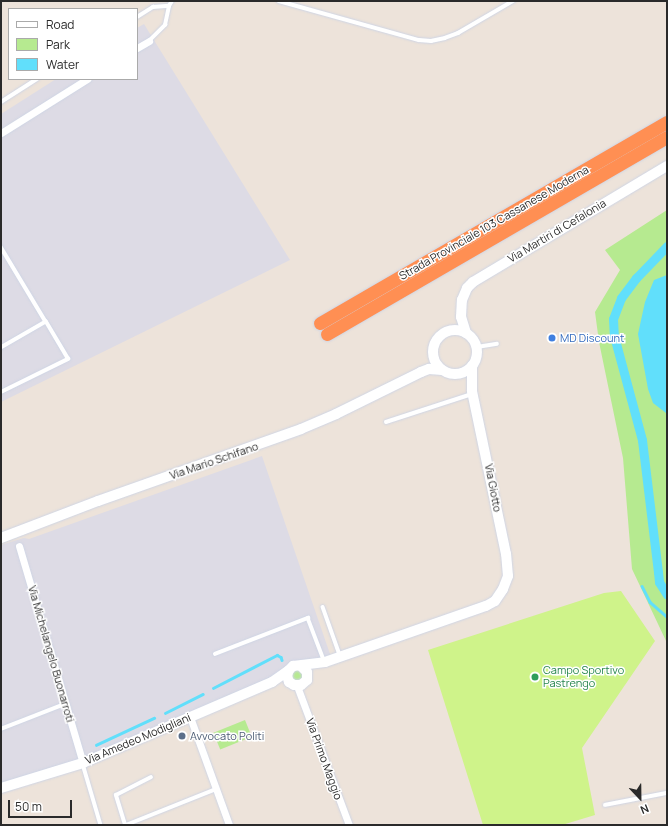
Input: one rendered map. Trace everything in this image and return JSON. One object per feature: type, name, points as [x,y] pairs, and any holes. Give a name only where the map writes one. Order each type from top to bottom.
[{"type":"highway","name":"Strada Provinciale 103 Cassanese Moderna","points":[[320,323],[667,122]]},
{"type":"highway","name":"Strada Provinciale 103 Cassanese Moderna","points":[[327,334],[667,137]]},
{"type":"street","points":[[138,47],[149,41]]},
{"type":"street","points":[[1,132],[85,80]]},
{"type":"street","name":"Via Martiri di Cefalonia","points":[[448,331],[456,322],[467,288],[476,279],[667,166]]},
{"type":"street","name":"Via Martiri di Cefalonia","points":[[462,307],[461,317],[466,332]]},
{"type":"street","points":[[421,372],[433,352],[437,339],[448,331],[455,330],[466,332],[473,339],[477,348],[476,358],[472,366],[466,371],[456,374]]},
{"type":"street","points":[[433,352],[435,362],[442,370],[456,374],[466,380],[473,392]]},
{"type":"street","name":"Via Giotto","points":[[472,366],[473,392],[506,554],[508,576],[505,586]]},
{"type":"street","name":"Via Mario Schifano","points":[[1,538],[98,501],[301,429],[336,414],[421,372],[429,369],[442,370]]},
{"type":"street","name":"Via Michelangelo Buonarroti","points":[[19,546],[83,763]]},
{"type":"street","name":"Via Amedeo Modigliani","points":[[298,682],[293,666],[325,662],[486,606],[497,598],[505,586]]},
{"type":"street","name":"Via Amedeo Modigliani","points":[[1,788],[83,763],[272,682],[298,682],[325,662]]},
{"type":"street","name":"Via Primo Maggio","points":[[298,682],[349,825]]},
{"type":"street","points":[[190,717],[229,825]]},
{"type":"lane","points":[[149,41],[165,25],[169,6],[172,1]]},
{"type":"lane","points":[[279,1],[419,40],[431,41],[458,33],[513,1]]},
{"type":"lane","points":[[138,16],[153,7],[169,6]]},
{"type":"lane","points":[[1,102],[35,80]]},
{"type":"lane","points":[[1,247],[68,359],[1,392]]},
{"type":"lane","points":[[1,348],[46,322]]},
{"type":"lane","points":[[477,348],[497,344]]},
{"type":"lane","points":[[386,422],[473,392]]},
{"type":"lane","points":[[322,607],[340,656]]},
{"type":"lane","points":[[215,654],[308,618],[325,662]]},
{"type":"lane","points":[[1,729],[65,704]]},
{"type":"lane","points":[[83,763],[101,825]]},
{"type":"lane","points":[[151,777],[116,795],[126,825],[216,789]]},
{"type":"lane","points":[[605,805],[667,794]]},
{"type":"shaded area","points":[[144,24],[290,260],[1,402],[1,114],[54,80],[138,80],[138,27]]},
{"type":"shaded area","points":[[262,456],[331,657],[271,679],[84,760],[1,784],[1,545],[24,538],[29,539]]},
{"type":"green space","points":[[667,210],[667,643],[632,569],[623,458],[599,342],[595,312],[620,270],[605,250]]},
{"type":"green space","points":[[621,591],[655,641],[582,748],[595,815],[562,825],[483,825],[428,650],[604,593]]},
{"type":"green space","points":[[295,669],[303,671],[302,681],[292,680],[291,674]]},
{"type":"green space","points":[[245,720],[252,737],[220,749],[213,733]]},
{"type":"water","points":[[667,275],[667,417],[666,413],[653,403],[648,389],[638,334],[645,302],[654,280]]},
{"type":"waterway","points":[[667,246],[636,278],[621,298],[613,319],[614,336],[642,440],[659,582],[667,595]]},
{"type":"waterway","points":[[642,586],[650,602],[667,617]]},
{"type":"waterway","points":[[213,688],[277,655],[281,657],[282,660]]},
{"type":"waterway","points":[[165,713],[203,694]]},
{"type":"waterway","points":[[96,745],[154,718]]},
{"type":"place","name":"MD Discount","points":[[552,338]]},
{"type":"place","name":"Campo Sportivo Pastrengo","points":[[535,677]]},
{"type":"place","name":"Avvocato Politi","points":[[182,736]]}]
